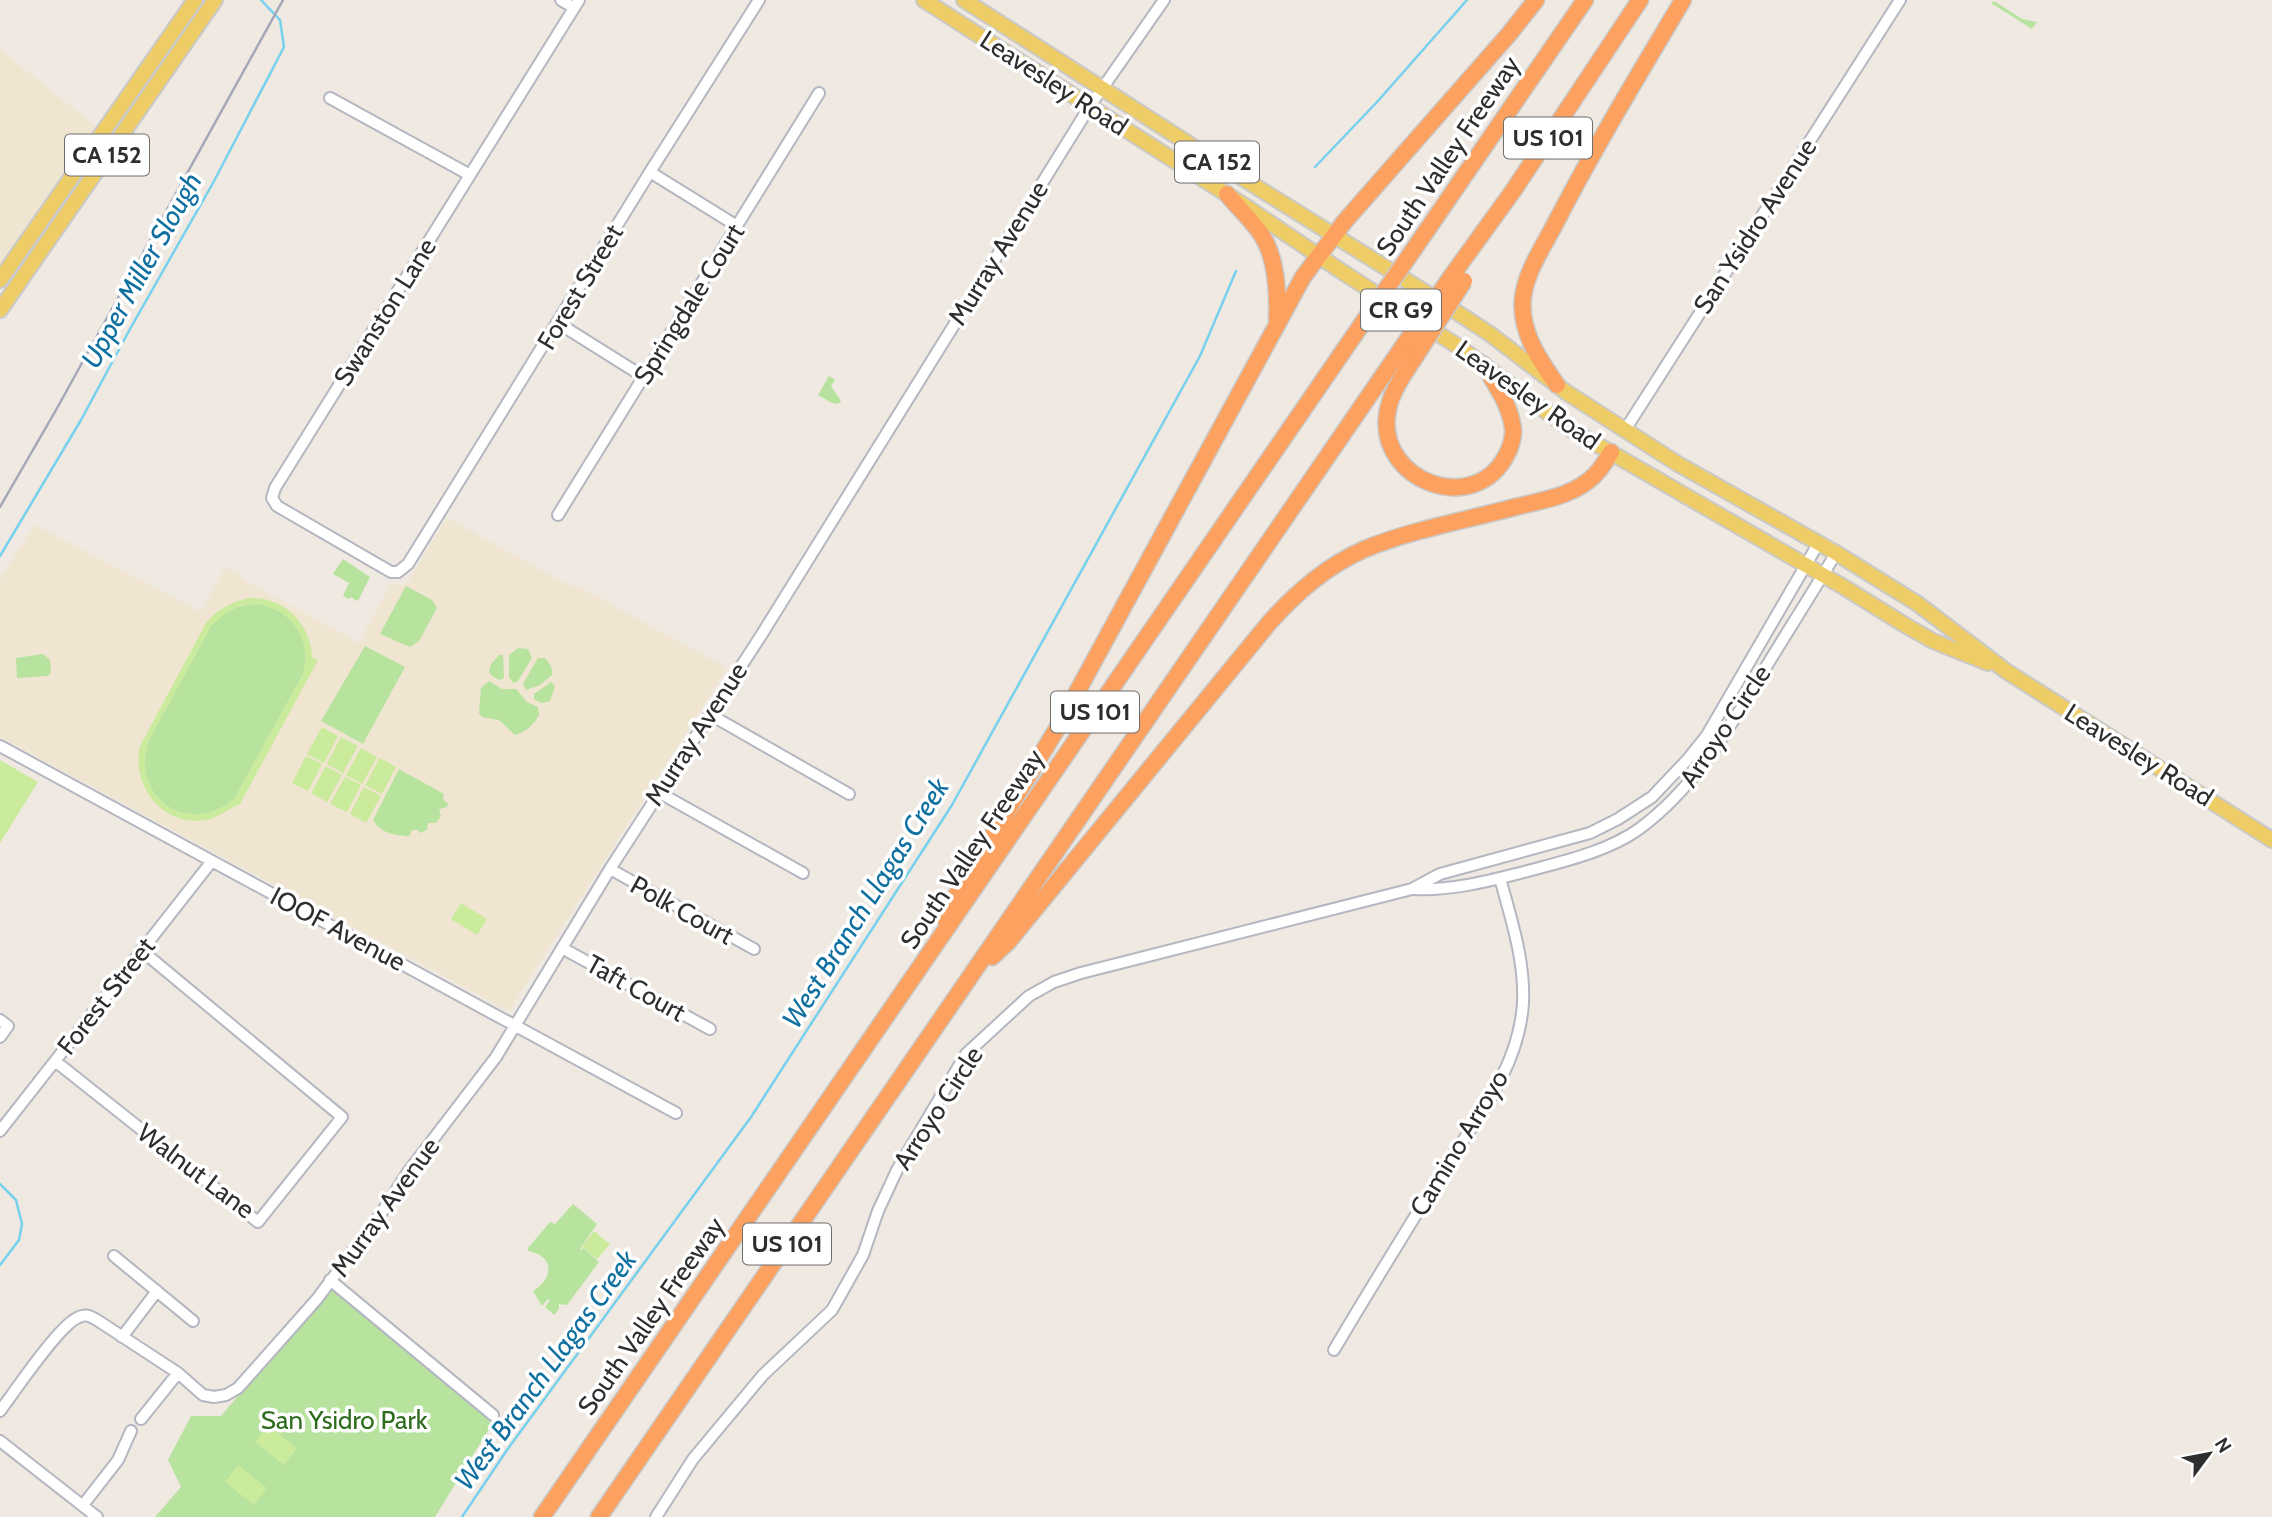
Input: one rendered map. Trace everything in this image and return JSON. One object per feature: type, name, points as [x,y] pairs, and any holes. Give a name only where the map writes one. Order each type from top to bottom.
[{"type":"highway","points":[[1277,326],[1303,277],[1334,234],[1536,0]]},
{"type":"highway","name":"South Valley Freeway","points":[[542,1517],[1585,0]]},
{"type":"highway","name":"US 101","points":[[599,1517],[974,972],[1411,349],[1640,0]]},
{"type":"highway","points":[[1557,385],[1530,341],[1523,320],[1523,297],[1527,278],[1579,177],[1683,0]]},
{"type":"highway","name":"CA 152","points":[[826,1104],[1047,746],[1277,326],[1278,299],[1268,249],[1263,237],[1227,194]]},
{"type":"highway","points":[[1411,349],[1390,402],[1387,415],[1388,437],[1397,457],[1417,476],[1434,485],[1454,489],[1474,486],[1490,477],[1502,464],[1513,443],[1513,426],[1506,401],[1484,365]]},
{"type":"highway","points":[[974,972],[1008,942],[1269,623],[1307,585],[1345,559],[1379,544],[1548,499],[1576,488],[1597,473],[1611,452]]},
{"type":"main road","name":"CA 152","points":[[0,280],[195,0]]},
{"type":"main road","name":"CA 152","points":[[0,310],[215,0]]},
{"type":"main road","name":"Leavesley Road","points":[[924,0],[1227,194],[1484,365],[1561,423],[1933,640],[2006,671]]},
{"type":"main road","name":"Leavesley Road","points":[[964,0],[1472,322],[1557,385],[1678,464],[1836,553],[1917,604],[2006,671],[2272,840]]},
{"type":"main road","name":"San Ysidro Avenue","points":[[1611,452],[1625,430]]},
{"type":"street","points":[[561,0],[576,4]]},
{"type":"street","name":"Forest Street","points":[[398,572],[408,564],[758,0]]},
{"type":"street","name":"Murray Avenue","points":[[178,1373],[203,1395],[226,1395],[238,1388],[317,1299],[382,1212],[408,1172],[484,1075],[658,792],[762,634],[1101,88],[1164,0]]},
{"type":"street","name":"San Ysidro Avenue","points":[[1625,430],[1900,0]]},
{"type":"street","name":"Swanston Lane","points":[[398,572],[383,569],[276,506],[272,498],[275,488],[576,4]]},
{"type":"street","name":"Springdale Court","points":[[558,515],[819,93]]},
{"type":"street","points":[[330,98],[470,175]]},
{"type":"street","points":[[650,172],[737,226]]},
{"type":"street","points":[[558,323],[644,377]]},
{"type":"street","name":"Arroyo Circle","points":[[656,1517],[693,1459],[762,1375],[832,1310],[863,1255],[877,1211],[897,1170],[966,1054],[1029,996],[1054,982],[1081,973],[1412,889],[1440,874],[1590,832],[1618,819],[1652,797],[1681,768],[1707,735],[1818,544]]},
{"type":"street","name":"Arroyo Circle","points":[[1412,889],[1438,890],[1500,878],[1576,858],[1625,837],[1665,808],[1701,768],[1738,713],[1836,553]]},
{"type":"street","points":[[709,715],[849,794]]},
{"type":"street","name":"IOOF Avenue","points":[[0,746],[676,1113]]},
{"type":"street","points":[[658,792],[803,873]]},
{"type":"street","name":"Forest Street","points":[[0,1131],[212,861]]},
{"type":"street","name":"Polk Court","points":[[610,869],[754,949]]},
{"type":"street","name":"Camino Arroyo","points":[[1334,1350],[1504,1076],[1519,1032],[1523,1002],[1519,948],[1500,878]]},
{"type":"street","name":"Taft Court","points":[[562,948],[710,1029]]},
{"type":"street","name":"Walnut Lane","points":[[55,1061],[258,1222],[342,1116],[141,950]]},
{"type":"street","points":[[0,1037],[4,1023]]},
{"type":"street","points":[[114,1256],[193,1321]]},
{"type":"street","points":[[330,1280],[492,1415]]},
{"type":"street","points":[[121,1337],[158,1291]]},
{"type":"street","points":[[0,1411],[60,1333],[76,1318],[87,1315],[178,1373],[141,1419]]},
{"type":"street","points":[[83,1505],[118,1460],[131,1431]]},
{"type":"street","points":[[0,1441],[97,1517]]},
{"type":"shaded area","points":[[0,49],[101,131],[0,271]]},
{"type":"shaded area","points":[[447,518],[727,668],[509,1011],[0,737],[0,579],[35,525],[201,612],[225,567],[241,576],[240,578],[359,643],[391,584],[402,586],[409,580]]},
{"type":"green space","points":[[1994,1],[2022,19],[2037,22],[2032,29],[1991,3]]},
{"type":"green space","points":[[829,376],[835,380],[831,386],[841,401],[838,404],[818,395]]},
{"type":"green space","points":[[343,559],[370,577],[358,601],[343,596],[349,583],[333,574]]},
{"type":"green space","points":[[406,586],[432,600],[437,608],[419,641],[410,647],[380,634]]},
{"type":"green space","points":[[251,598],[275,602],[294,615],[306,633],[312,657],[318,660],[240,804],[206,820],[190,821],[176,817],[154,801],[146,789],[140,776],[140,746],[206,623],[226,606]],"holes":[[[258,604],[270,607],[290,620],[302,638],[305,650],[303,674],[235,798],[218,810],[200,814],[182,813],[167,806],[155,794],[147,779],[145,761],[149,740],[211,626],[229,610],[242,605]]]},
{"type":"green space","points":[[258,604],[281,613],[297,628],[305,650],[303,674],[235,798],[218,810],[200,814],[182,813],[167,806],[155,794],[147,779],[145,761],[149,740],[211,626],[232,609]]},
{"type":"green space","points":[[365,646],[405,667],[363,744],[321,721]]},
{"type":"green space","points":[[518,648],[528,649],[532,658],[518,681],[513,683],[509,677],[509,655]]},
{"type":"green space","points":[[43,654],[50,660],[51,673],[48,676],[17,678],[16,658]]},
{"type":"green space","points":[[499,655],[503,655],[504,678],[499,680],[489,672],[491,664]]},
{"type":"green space","points":[[538,658],[545,658],[551,666],[552,675],[540,685],[526,690],[523,684]]},
{"type":"green space","points":[[489,681],[502,689],[516,689],[527,702],[538,707],[539,715],[532,725],[515,735],[499,720],[482,717],[479,713],[481,688]]},
{"type":"green space","points":[[551,682],[555,686],[550,701],[541,703],[534,699],[534,694]]},
{"type":"green space","points":[[322,727],[338,736],[324,763],[307,754]]},
{"type":"green space","points":[[341,737],[358,746],[343,773],[327,764]]},
{"type":"green space","points":[[361,748],[377,757],[362,784],[346,775]]},
{"type":"green space","points":[[306,756],[322,764],[308,791],[292,783]]},
{"type":"green space","points":[[380,758],[396,767],[382,794],[365,785]]},
{"type":"green space","points":[[0,760],[38,782],[0,843]]},
{"type":"green space","points":[[326,766],[342,775],[327,802],[311,793]]},
{"type":"green space","points":[[399,769],[444,794],[443,799],[448,804],[447,807],[439,809],[441,816],[436,823],[428,823],[427,830],[420,833],[418,830],[412,830],[409,836],[389,833],[373,820]]},
{"type":"green space","points":[[345,777],[361,785],[347,812],[330,804]]},
{"type":"green space","points":[[364,787],[381,796],[366,823],[350,814]]},
{"type":"green space","points":[[461,903],[487,919],[477,935],[451,919]]},
{"type":"green space","points":[[573,1204],[597,1224],[580,1249],[583,1248],[599,1262],[567,1305],[559,1304],[554,1315],[545,1307],[550,1300],[542,1306],[533,1291],[548,1274],[547,1262],[528,1251],[528,1248],[550,1222],[555,1224]]},
{"type":"green space","points":[[594,1231],[610,1244],[597,1259],[582,1247]]},
{"type":"green space","name":"San Ysidro Park","points":[[332,1285],[494,1421],[435,1517],[155,1517],[181,1487],[168,1460],[191,1416],[221,1416]]},
{"type":"green space","points":[[268,1425],[297,1448],[284,1465],[255,1442]]},
{"type":"green space","points":[[238,1465],[267,1488],[254,1505],[225,1482]]},
{"type":"waterway","name":"Upper Miller Slough","points":[[0,556],[81,420],[213,183],[284,47],[280,20],[261,0]]},
{"type":"waterway","name":"West Branch Llagas Creek","points":[[1315,167],[1467,0]]},
{"type":"waterway","name":"West Branch Llagas Creek","points":[[462,1517],[507,1450],[751,1117],[952,805],[1200,356],[1236,271]]},
{"type":"waterway","name":"Upper Miller Slough","points":[[0,1184],[16,1200],[22,1224],[19,1240],[0,1265]]},
{"type":"railway","points":[[0,507],[283,0]]}]
